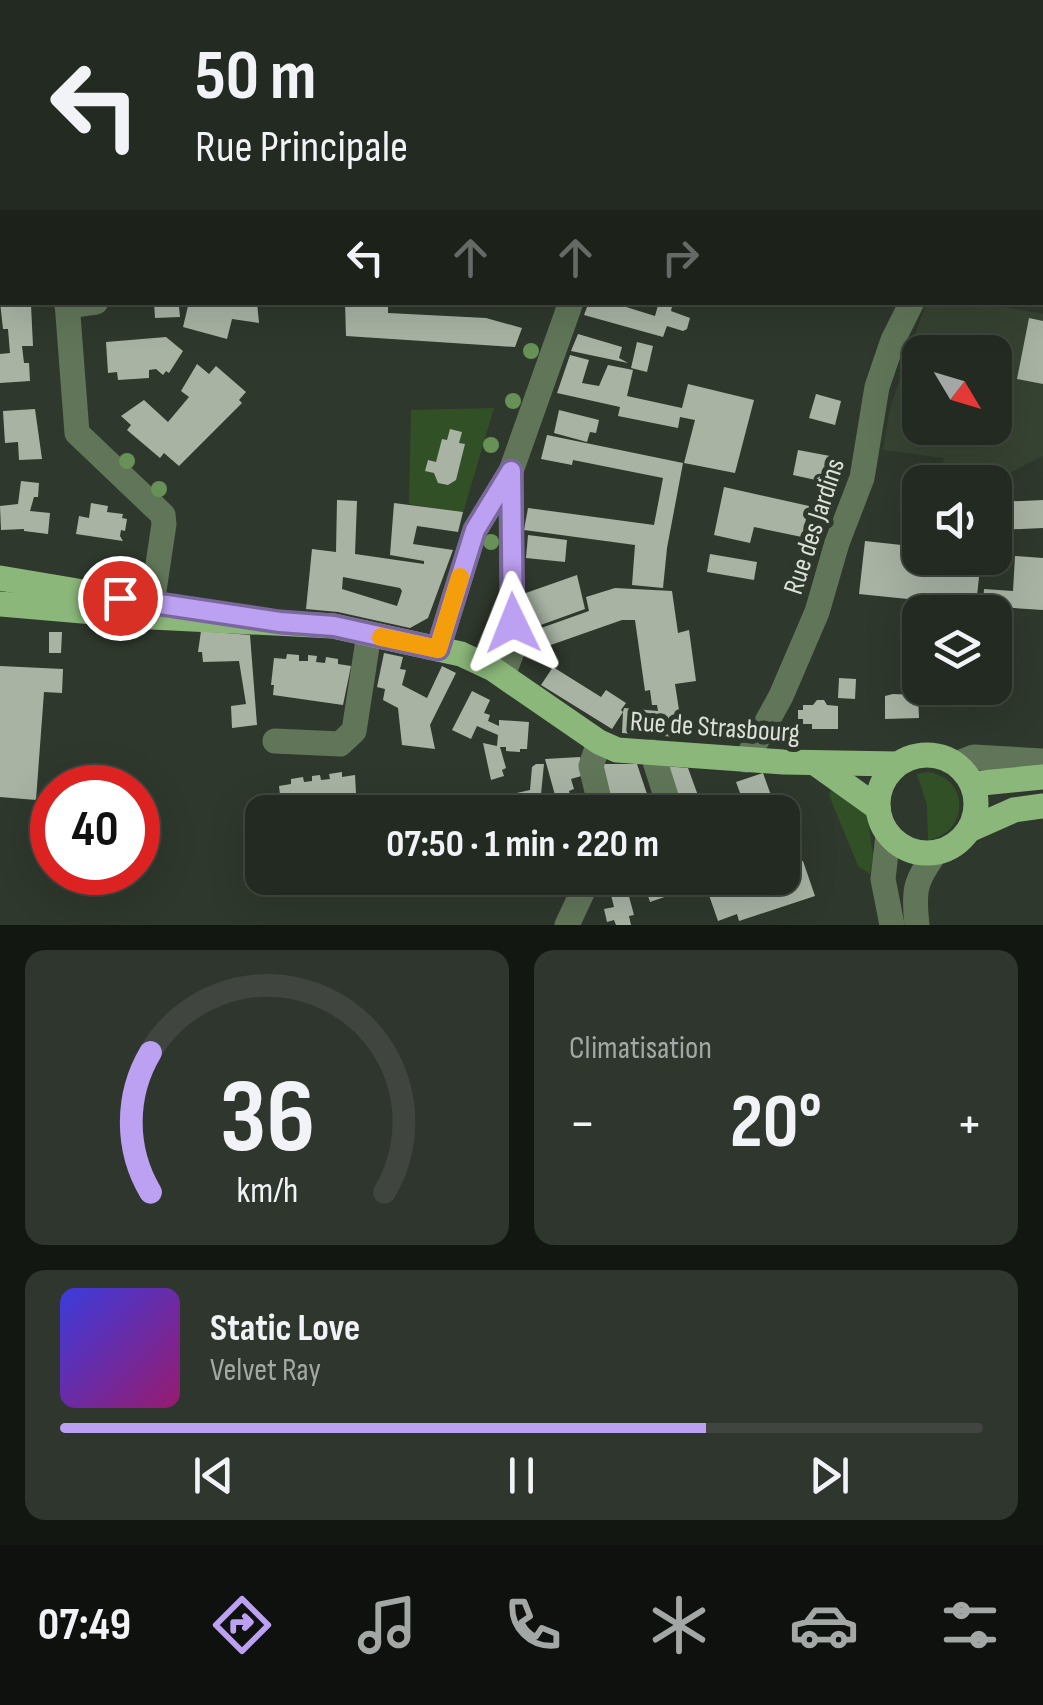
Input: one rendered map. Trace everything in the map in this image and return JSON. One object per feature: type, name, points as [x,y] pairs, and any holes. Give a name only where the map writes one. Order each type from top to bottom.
[{"type":"main road","name":"Rue de Strasbourg","points":[[11,580],[280,622]]},
{"type":"main road","points":[[11,580],[47,603],[48,608]]},
{"type":"main road","name":"Rue de Strasbourg","points":[[0,604],[152,618],[334,626],[461,654],[502,675],[599,742],[617,750],[746,760],[897,764]]},
{"type":"main road","points":[[969,830],[976,800],[964,774],[940,756],[925,754],[897,764],[881,785],[878,808],[888,835],[912,851],[936,852],[960,840],[969,830],[1014,810],[1043,806]]},
{"type":"main road","name":"Rue de Strasbourg","points":[[816,763],[878,808]]},
{"type":"main road","points":[[964,774],[1043,776]]},
{"type":"street","points":[[67,305],[77,433],[163,514],[152,604]]},
{"type":"street","points":[[438,649],[475,530],[511,471],[571,305]]},
{"type":"street","name":"Rue des Jardins","points":[[746,760],[812,625],[842,528],[856,500],[867,460],[878,387],[893,340],[910,305]]},
{"type":"street","points":[[502,675],[512,652],[511,471]]},
{"type":"street","points":[[276,742],[340,744],[354,731],[369,634]]},
{"type":"street","points":[[598,795],[590,766],[599,742]]},
{"type":"street","points":[[652,752],[666,795]]},
{"type":"street","points":[[964,774],[974,756],[1043,760]]},
{"type":"street","points":[[888,835],[883,879],[892,925]]},
{"type":"street","points":[[916,925],[913,893],[936,852]]},
{"type":"street","points":[[566,925],[580,895]]},
{"type":"shaded area","points":[[925,305],[992,305],[1043,314],[1043,456],[1012,472],[1012,465],[943,465],[944,458],[883,450],[890,408],[902,373],[902,445],[1012,445],[1012,335],[915,335]]},
{"type":"green space","points":[[494,408],[463,513],[409,504],[411,410]]},
{"type":"green space","points":[[927,772],[951,784],[959,805],[952,827],[928,840],[927,805],[917,774]]},
{"type":"green space","points":[[832,788],[867,813],[873,856],[870,874],[858,866],[829,795]]},
{"type":"building","points":[[0,305],[31,305],[33,346],[22,346],[24,363],[29,363],[30,381],[0,383],[0,354],[10,353],[8,329],[3,329]]},
{"type":"building","points":[[154,305],[257,305],[259,323],[232,319],[227,339],[183,327],[188,306],[179,307],[180,317],[155,318]]},
{"type":"building","points":[[345,305],[388,305],[388,313],[486,318],[522,328],[515,347],[346,336]]},
{"type":"building","points":[[588,305],[620,305],[655,316],[658,305],[672,305],[671,311],[690,318],[687,329],[667,326],[663,337],[584,315]]},
{"type":"building","points":[[1029,318],[1043,321],[1043,384],[1017,379]]},
{"type":"building","points":[[578,334],[622,347],[619,358],[628,363],[571,351]]},
{"type":"building","points":[[166,337],[183,351],[169,373],[163,375],[156,369],[149,370],[149,378],[118,380],[117,372],[108,373],[106,342]]},
{"type":"building","points":[[637,342],[653,346],[647,372],[631,368]]},
{"type":"building","points":[[570,355],[589,360],[582,383],[599,386],[608,365],[633,370],[627,396],[682,408],[688,384],[754,400],[735,473],[684,463],[695,420],[680,417],[678,428],[618,416],[620,407],[557,393]]},
{"type":"building","points":[[197,364],[209,374],[216,366],[246,392],[239,400],[242,403],[179,466],[164,453],[160,458],[127,430],[131,425],[121,416],[144,400],[168,422],[189,397],[181,391]]},
{"type":"building","points":[[816,394],[841,401],[835,425],[809,418]]},
{"type":"building","points":[[35,409],[42,459],[19,460],[18,442],[5,443],[3,411]]},
{"type":"building","points":[[559,410],[599,420],[596,433],[590,432],[587,442],[554,433]]},
{"type":"building","points":[[450,429],[462,432],[459,443],[465,444],[456,480],[448,485],[438,483],[434,473],[425,471],[428,460],[436,462],[442,439],[447,440]]},
{"type":"building","points":[[547,435],[683,463],[663,588],[632,585],[635,545],[524,530],[528,508],[654,525],[663,478],[573,460],[572,465],[541,459]]},
{"type":"building","points":[[798,450],[830,456],[825,482],[793,475]]},
{"type":"building","points":[[21,481],[39,483],[38,497],[34,497],[30,511],[50,513],[48,534],[1,530],[0,506],[18,504]]},
{"type":"building","points":[[724,487],[809,506],[802,537],[754,527],[750,543],[714,535]]},
{"type":"building","points":[[337,500],[357,501],[355,554],[424,564],[390,555],[394,503],[463,512],[458,532],[417,526],[413,544],[453,550],[428,618],[410,628],[306,609],[312,549],[336,552]],"holes":[[[343,577],[400,588],[397,606],[342,589]]]},
{"type":"building","points":[[1043,500],[1043,528],[1012,529],[1012,501]]},
{"type":"building","points":[[91,503],[108,506],[107,512],[123,514],[122,518],[127,519],[125,531],[121,530],[123,541],[76,534],[79,516],[89,518]]},
{"type":"building","points":[[528,535],[567,540],[565,562],[526,558]]},
{"type":"building","points":[[865,541],[902,545],[902,575],[979,575],[977,595],[902,595],[902,598],[859,594]]},
{"type":"building","points":[[710,554],[757,562],[754,580],[707,572]]},
{"type":"building","points":[[1015,556],[1043,558],[1043,610],[1012,608],[1012,595],[984,595],[984,589],[1013,591]]},
{"type":"building","points":[[577,575],[585,609],[527,630],[523,594]]},
{"type":"building","points":[[615,588],[672,591],[678,633],[689,630],[696,681],[675,684],[679,710],[677,737],[622,733],[624,708],[658,711],[657,705],[652,705],[650,690],[645,691],[635,620],[622,620],[528,653],[527,633],[589,611],[586,597]]},
{"type":"building","points":[[201,631],[250,635],[257,725],[232,728],[231,706],[246,704],[239,661],[203,662],[202,652],[198,652]]},
{"type":"building","points":[[49,632],[62,632],[61,653],[49,653]]},
{"type":"building","points":[[384,653],[403,657],[400,669],[406,670],[402,685],[427,698],[442,666],[456,673],[430,725],[435,749],[402,745],[398,708],[383,700],[385,689],[377,687]]},
{"type":"building","points":[[287,654],[299,655],[299,661],[308,661],[308,655],[317,656],[316,662],[325,663],[326,657],[351,666],[343,705],[273,695],[274,658],[286,659]]},
{"type":"building","points":[[0,666],[63,669],[62,693],[44,692],[39,765],[30,765],[30,800],[0,797]]},
{"type":"building","points":[[553,667],[601,697],[606,690],[626,703],[612,729],[541,685]]},
{"type":"building","points":[[839,678],[856,679],[855,699],[838,698]]},
{"type":"building","points":[[472,691],[490,700],[484,713],[490,715],[488,721],[499,726],[499,720],[529,722],[527,749],[506,751],[506,747],[500,747],[506,768],[502,770],[504,776],[491,780],[483,743],[497,746],[498,735],[477,726],[471,739],[452,730]]},
{"type":"building","points":[[902,694],[902,705],[918,705],[919,718],[885,719],[885,696]]},
{"type":"building","points":[[817,700],[838,706],[838,729],[812,729],[812,724],[803,724],[803,719],[798,719],[798,710],[803,710],[803,705],[813,705]]},
{"type":"building","points":[[580,757],[585,775],[571,779],[574,789],[569,791],[570,795],[555,795],[545,759]]},
{"type":"building","points":[[544,764],[541,795],[508,795],[530,790],[532,767]]},
{"type":"building","points":[[597,764],[637,764],[647,795],[605,794]]},
{"type":"building","points":[[664,766],[688,768],[698,795],[674,795]]},
{"type":"building","points":[[763,773],[771,795],[741,795],[736,782]]},
{"type":"building","points":[[329,774],[355,775],[356,795],[280,795],[279,786],[291,784],[291,779],[303,777],[304,782],[312,781],[312,776],[320,775],[321,780],[330,779]]},
{"type":"building","points":[[803,861],[815,896],[739,921],[737,914],[718,921],[709,895],[800,895]]},
{"type":"building","points":[[611,895],[629,895],[634,915],[629,916],[631,925],[607,922],[604,909],[614,907]]},
{"type":"building","points":[[648,895],[670,895],[650,902]]},
{"type":"slow traffic","points":[[381,637],[438,649],[460,577]]},
{"type":"route","points":[[120,598],[280,622],[334,626],[438,649],[475,530],[511,471],[513,623]]}]
